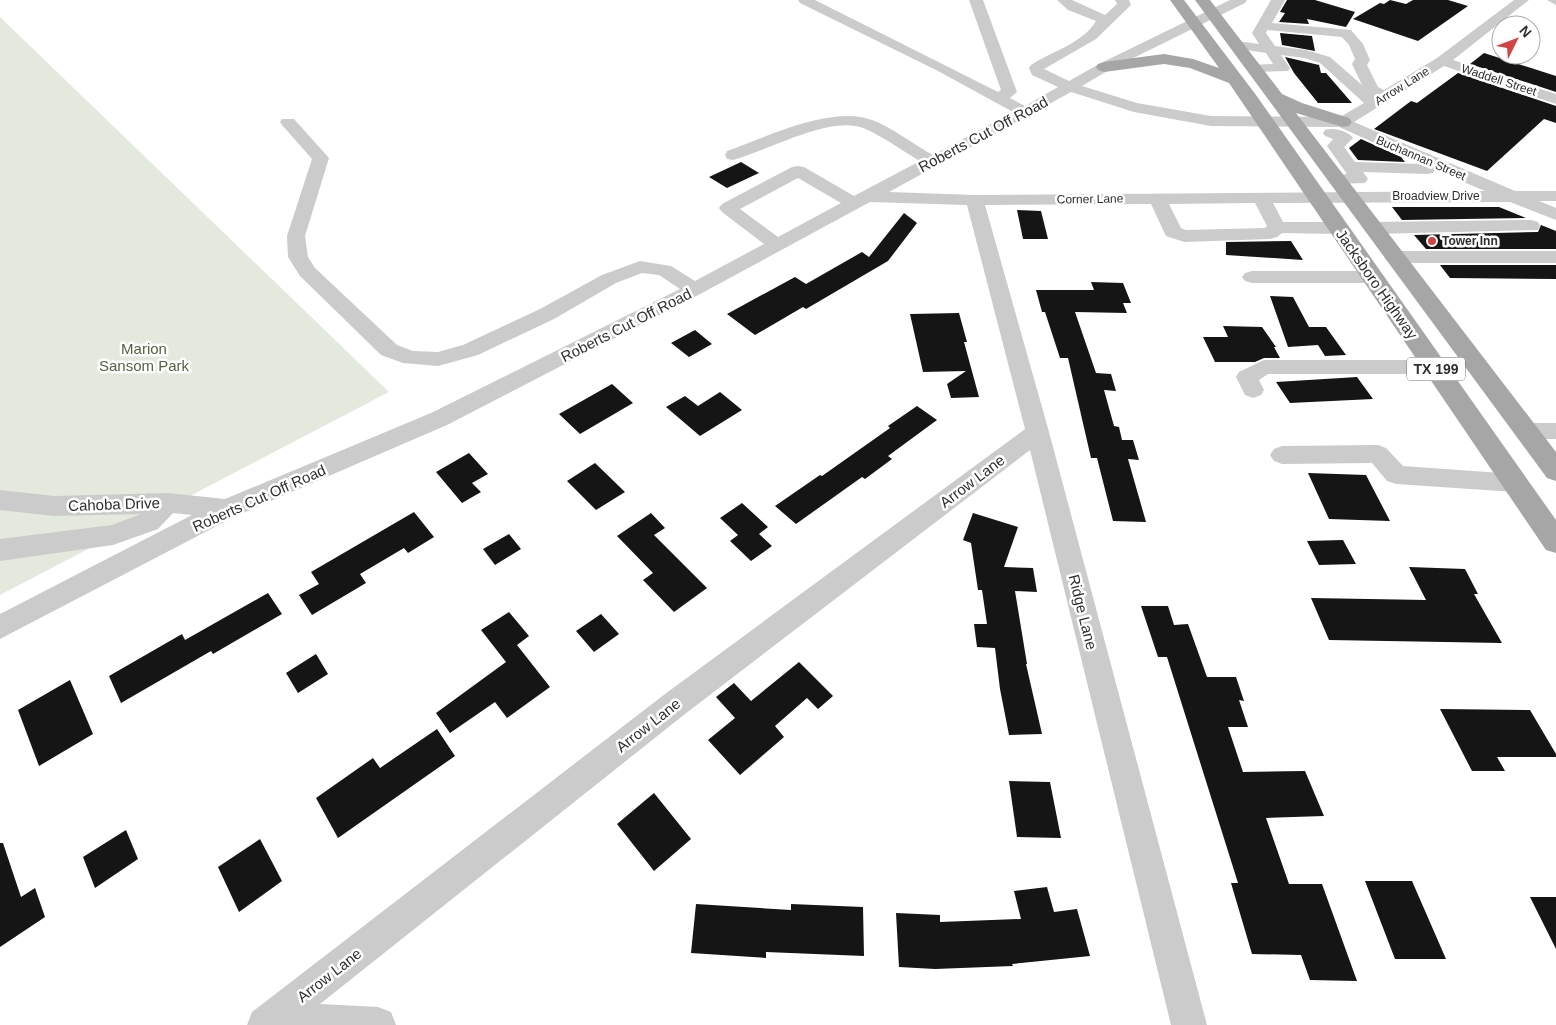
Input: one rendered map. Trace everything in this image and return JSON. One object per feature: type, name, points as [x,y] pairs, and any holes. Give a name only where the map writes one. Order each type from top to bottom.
[{"type":"main road","name":"TX 199","points":[[1177,0],[1235,79]]},
{"type":"main road","name":"TX 199","points":[[1207,7],[1274,93]]},
{"type":"main road","points":[[1104,67],[1164,59],[1193,64],[1235,79]]},
{"type":"main road","name":"Jacksboro Highway","points":[[1235,79],[1556,542]]},
{"type":"main road","points":[[1274,93],[1296,107],[1337,127],[1319,143],[1319,155]]},
{"type":"main road","name":"Jacksboro Highway","points":[[1274,93],[1319,155],[1349,180],[1373,228],[1556,471]]},
{"type":"street","points":[[805,0],[1025,112]]},
{"type":"street","points":[[976,0],[1009,92],[998,98]]},
{"type":"street","points":[[1064,0],[1070,6],[1095,14],[1103,20],[1100,28]]},
{"type":"street","points":[[1037,72],[1036,68],[1042,63],[1084,40],[1100,28],[1124,5],[1122,0]]},
{"type":"street","name":"Roberts Cut Off Road","points":[[0,627],[228,509],[439,419],[695,289],[1025,112],[1104,67],[1193,23],[1207,7],[1240,0]]},
{"type":"street","points":[[1255,68],[1283,68],[1260,34],[1278,0]]},
{"type":"street","name":"Arrow Lane","points":[[1337,127],[1442,61],[1522,0]]},
{"type":"street","points":[[1264,26],[1346,33],[1356,44],[1363,60],[1359,64],[1379,100]]},
{"type":"street","points":[[1237,45],[1270,49],[1326,60],[1379,100]]},
{"type":"street","name":"Waddell Street","points":[[1442,61],[1556,99]]},
{"type":"street","points":[[1003,76],[1037,72],[1071,87],[1163,114],[1212,121],[1295,122],[1337,127],[1346,138],[1335,146],[1349,180],[1446,182],[1428,167]]},
{"type":"street","points":[[733,155],[820,124],[844,120],[867,124],[932,161]]},
{"type":"street","points":[[288,122],[321,158],[296,236],[298,256],[307,272],[390,350],[411,358],[438,359],[470,350],[547,314],[609,279],[640,267],[664,270],[695,289]]},
{"type":"street","name":"Buchannan Street","points":[[1337,127],[1350,127],[1428,167],[1456,172],[1556,215]]},
{"type":"street","points":[[1428,167],[1456,172]]},
{"type":"street","points":[[777,245],[728,208],[798,172],[859,200]]},
{"type":"street","name":"Broadview Drive","points":[[1316,197],[1349,180],[1508,195],[1556,196]]},
{"type":"street","points":[[1260,197],[1276,227]]},
{"type":"street","name":"Corner Lane","points":[[859,200],[1316,197]]},
{"type":"street","points":[[1157,198],[1173,232],[1184,236],[1270,233],[1276,227],[1338,228]]},
{"type":"street","name":"Ridge Lane","points":[[975,200],[1037,432],[1189,1025]]},
{"type":"street","points":[[1373,228],[1531,226]]},
{"type":"street","points":[[1394,257],[1556,257]]},
{"type":"street","points":[[1252,276],[1372,277]]},
{"type":"street","points":[[1253,390],[1247,377],[1264,367],[1434,367]]},
{"type":"street","points":[[1526,431],[1556,431]]},
{"type":"street","name":"Arrow Lane","points":[[267,1023],[675,704],[1037,432]]},
{"type":"street","points":[[1282,455],[1378,454],[1396,475],[1515,483]]},
{"type":"street","name":"Cahoba Drive","points":[[0,500],[54,506],[112,506],[168,503],[228,509]]},
{"type":"street","points":[[0,550],[113,535],[148,522],[168,503]]},
{"type":"street","points":[[267,1023],[378,1025]]},
{"type":"green space","name":"Marion Sansom Park","points":[[0,17],[389,392],[0,595]]},
{"type":"building","points":[[1287,0],[1315,0],[1355,12],[1346,27],[1307,19],[1309,24],[1279,22],[1285,13],[1280,12]]},
{"type":"building","points":[[1390,0],[1406,4],[1413,0],[1448,0],[1468,6],[1418,41],[1353,19],[1380,3],[1384,4]]},
{"type":"building","points":[[1280,33],[1312,36],[1315,51],[1282,45]]},
{"type":"building","points":[[1484,53],[1491,55],[1491,65],[1522,65],[1556,76],[1556,92],[1470,64]]},
{"type":"building","points":[[1285,57],[1319,65],[1321,73],[1326,73],[1352,103],[1318,103],[1294,73]]},
{"type":"building","points":[[1458,73],[1556,106],[1556,123],[1544,119],[1487,171],[1374,129],[1411,101],[1417,103]]},
{"type":"building","points":[[1361,139],[1401,157],[1405,162],[1358,160],[1349,148]]},
{"type":"building","points":[[741,162],[759,173],[727,188],[709,177]]},
{"type":"building","points":[[1392,207],[1499,207],[1526,218],[1402,220]]},
{"type":"building","points":[[1017,210],[1041,211],[1048,239],[1023,239]]},
{"type":"building","points":[[904,213],[917,223],[888,261],[806,309],[803,307],[755,335],[727,314],[795,277],[806,284],[862,252],[869,257]]},
{"type":"building","points":[[1541,225],[1556,231],[1556,249],[1426,249],[1414,235],[1538,232]]},
{"type":"building","points":[[1291,241],[1303,260],[1226,255],[1226,242]]},
{"type":"building","points":[[1440,265],[1556,265],[1556,279],[1450,278]]},
{"type":"building","points":[[1091,282],[1123,283],[1131,303],[1123,303],[1127,313],[1075,312],[1096,373],[1111,374],[1116,391],[1104,390],[1114,426],[1119,427],[1122,440],[1133,440],[1139,460],[1128,459],[1146,522],[1113,521],[1097,458],[1091,458],[1068,358],[1060,358],[1045,312],[1042,312],[1036,290],[1094,290]]},
{"type":"building","points":[[1270,296],[1293,297],[1309,327],[1326,327],[1346,355],[1325,356],[1318,345],[1288,347]]},
{"type":"building","points":[[959,313],[967,342],[964,342],[979,397],[951,398],[947,384],[966,371],[923,372],[910,314]]},
{"type":"building","points":[[1223,326],[1262,327],[1276,347],[1274,347],[1280,358],[1264,358],[1255,362],[1215,362],[1203,337],[1228,337]]},
{"type":"building","points":[[695,330],[712,344],[689,357],[671,343]]},
{"type":"building","points":[[1357,377],[1373,399],[1290,403],[1276,382]]},
{"type":"building","points":[[612,384],[633,403],[580,434],[559,414]]},
{"type":"building","points":[[720,392],[742,410],[700,436],[666,407],[685,396],[698,406]]},
{"type":"building","points":[[917,406],[937,420],[888,456],[892,459],[865,479],[862,477],[796,524],[775,506],[820,475],[822,476],[890,428],[888,426]]},
{"type":"building","points":[[469,453],[488,474],[472,483],[481,492],[462,503],[436,472]]},
{"type":"building","points":[[595,463],[625,492],[596,510],[567,481]]},
{"type":"building","points":[[1308,473],[1366,475],[1390,521],[1329,519]]},
{"type":"building","points":[[742,503],[768,527],[759,534],[772,546],[751,561],[730,541],[738,535],[720,518]]},
{"type":"building","points":[[414,512],[434,537],[408,553],[404,548],[360,574],[366,583],[312,615],[299,595],[319,584],[311,572]]},
{"type":"building","points":[[651,513],[665,528],[654,535],[707,588],[674,612],[643,580],[653,573],[617,536]]},
{"type":"building","points":[[973,513],[1018,527],[1004,567],[1033,568],[1037,592],[1015,591],[1026,664],[1042,734],[1009,735],[1000,689],[995,648],[977,647],[974,624],[987,624],[982,590],[978,590],[971,543],[963,540]]},
{"type":"building","points":[[509,534],[521,549],[495,565],[483,549]]},
{"type":"building","points":[[1343,540],[1356,564],[1319,565],[1307,541]]},
{"type":"building","points":[[1409,567],[1465,569],[1478,594],[1474,594],[1502,643],[1329,640],[1311,598],[1426,600]]},
{"type":"building","points":[[268,593],[282,614],[213,654],[211,651],[121,703],[109,676],[182,634],[185,640]]},
{"type":"building","points":[[1141,606],[1168,606],[1174,625],[1188,624],[1207,677],[1236,677],[1244,701],[1239,700],[1248,727],[1228,727],[1243,772],[1305,771],[1324,816],[1266,818],[1289,884],[1322,884],[1357,981],[1310,980],[1301,955],[1252,954],[1231,883],[1238,883],[1167,657],[1158,657]]},
{"type":"building","points":[[509,612],[529,636],[517,645],[550,687],[507,718],[495,702],[450,733],[436,713],[506,662],[481,630]]},
{"type":"building","points":[[601,614],[619,634],[594,652],[576,631]]},
{"type":"building","points":[[316,654],[328,674],[298,693],[286,673]]},
{"type":"building","points":[[799,662],[833,696],[818,709],[807,698],[775,726],[784,737],[740,775],[708,740],[735,718],[716,697],[734,683],[751,701]]},
{"type":"building","points":[[70,680],[93,734],[39,766],[18,710]]},
{"type":"building","points":[[1440,709],[1530,710],[1556,757],[1497,757],[1505,771],[1472,771]]},
{"type":"building","points":[[437,729],[455,756],[338,838],[316,798],[373,758],[380,768]]},
{"type":"building","points":[[1009,781],[1050,782],[1061,838],[1017,837]]},
{"type":"building","points":[[654,793],[691,839],[654,871],[617,824]]},
{"type":"building","points":[[126,830],[138,859],[95,888],[83,857]]},
{"type":"building","points":[[260,839],[282,881],[239,912],[218,867]]},
{"type":"building","points":[[0,843],[3,843],[21,897],[35,888],[45,917],[0,947]]},
{"type":"building","points":[[1365,881],[1412,881],[1446,959],[1395,959]]},
{"type":"building","points":[[1047,887],[1054,912],[1077,909],[1090,956],[1012,964],[1013,966],[935,969],[899,967],[896,913],[940,915],[940,922],[1021,919],[1014,891]]},
{"type":"building","points":[[1530,897],[1556,897],[1556,949]]},
{"type":"building","points":[[696,904],[791,910],[791,904],[863,907],[864,956],[766,952],[766,958],[691,953]]},
{"type":"place","name":"Tower Inn","points":[[1432,241]]}]
